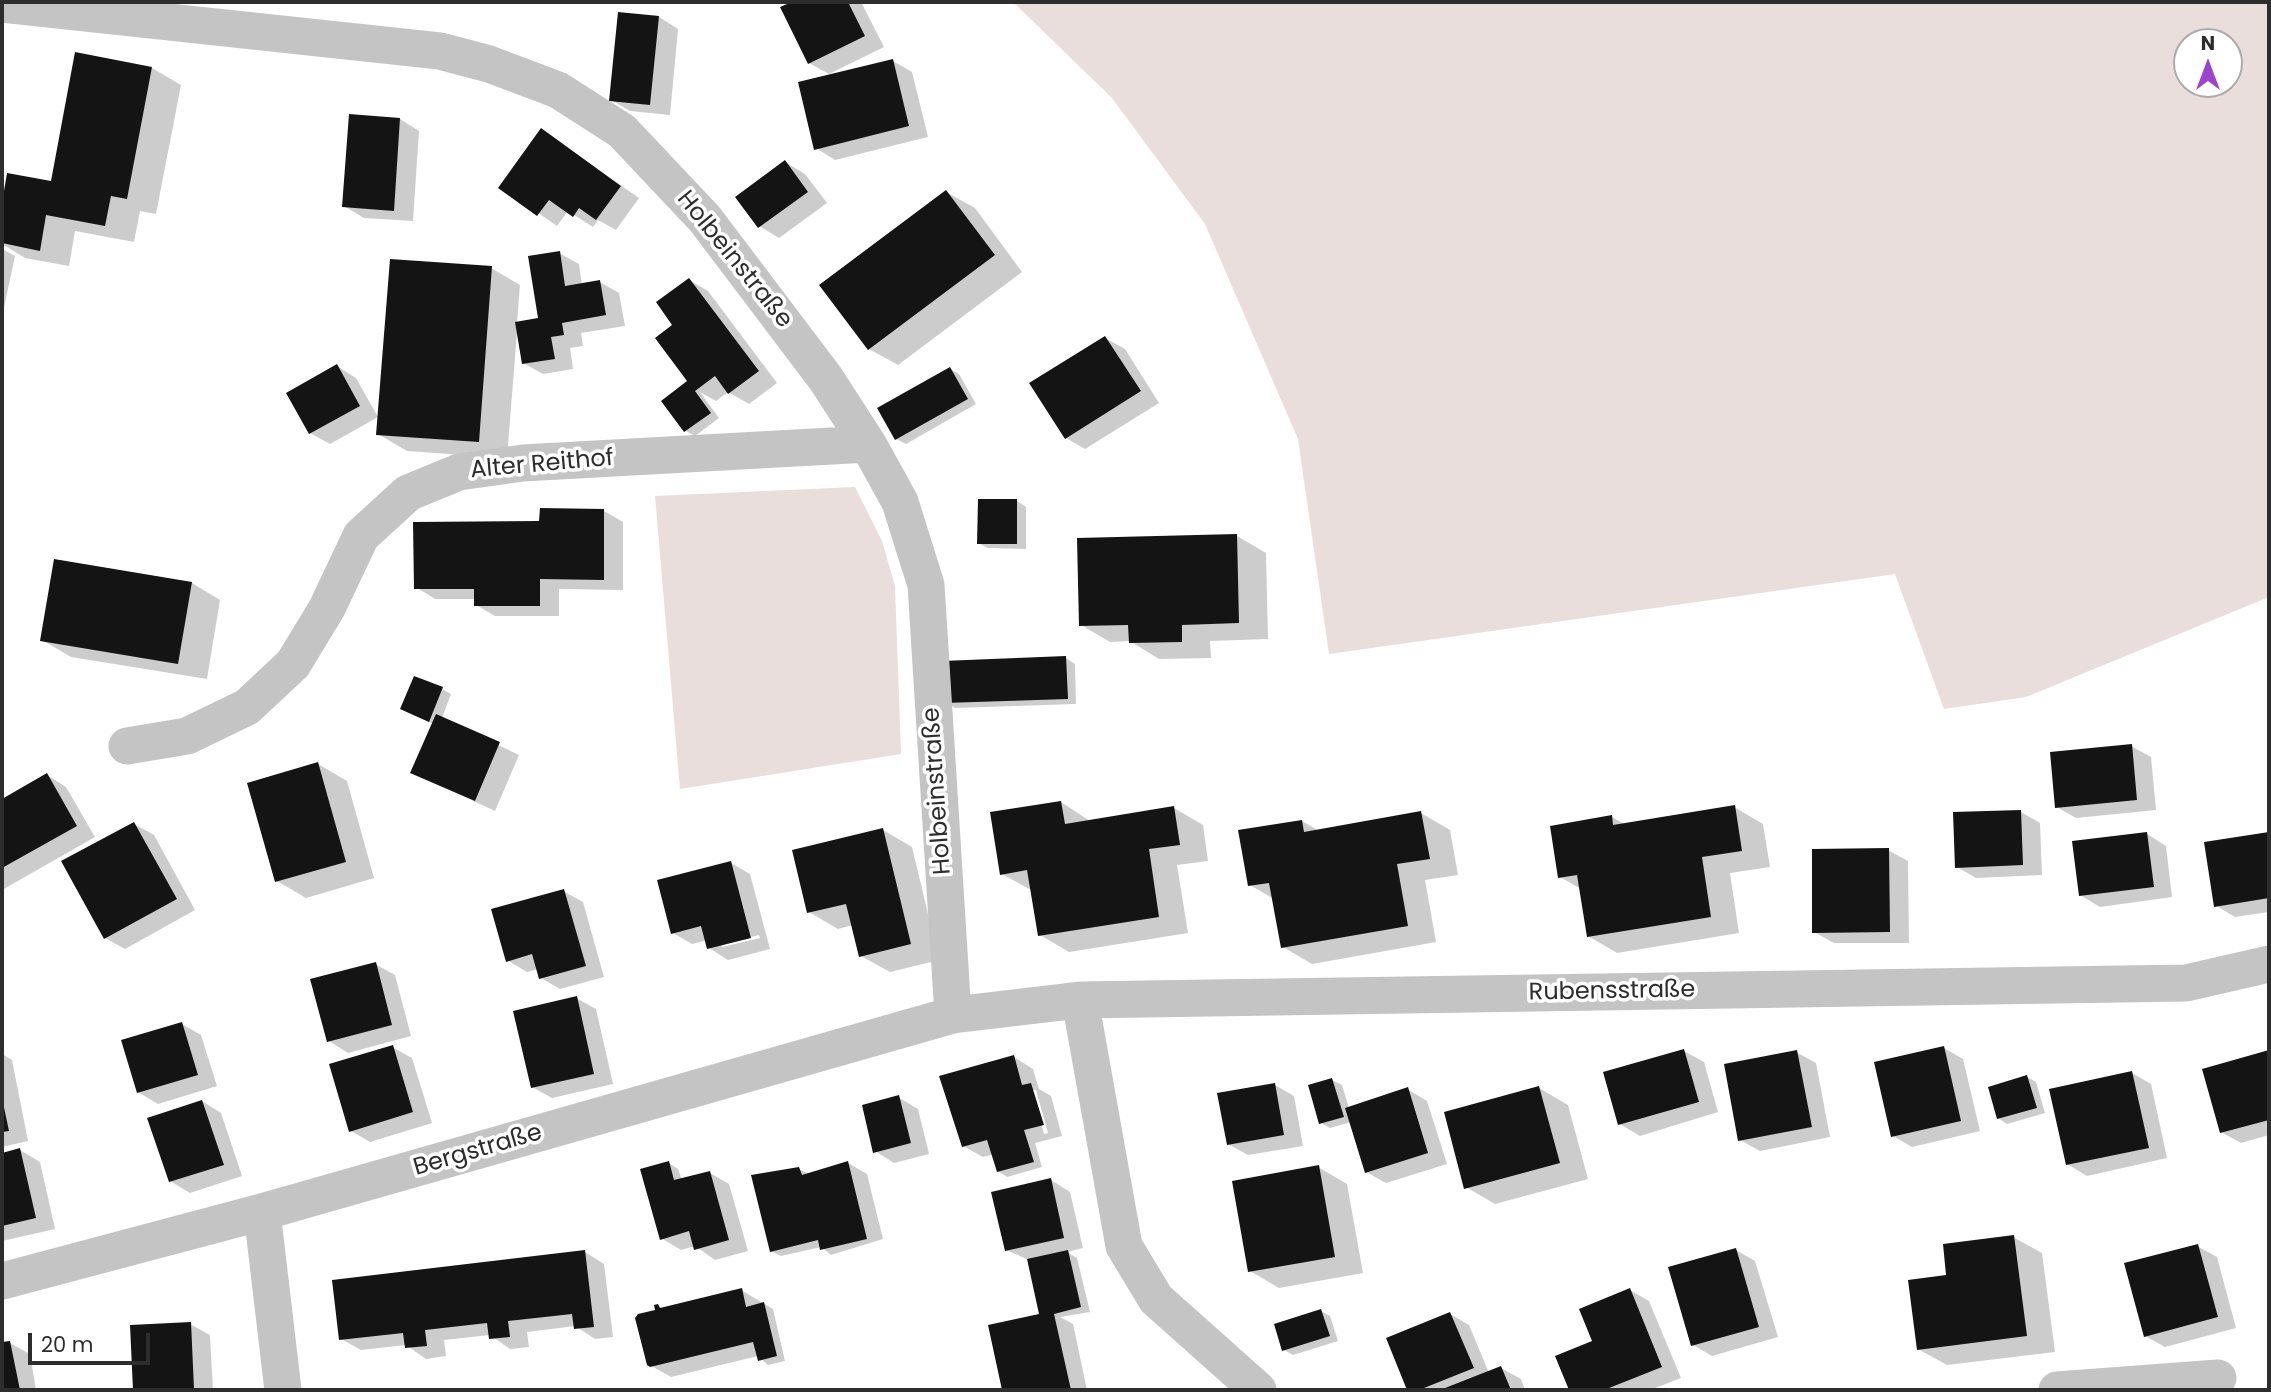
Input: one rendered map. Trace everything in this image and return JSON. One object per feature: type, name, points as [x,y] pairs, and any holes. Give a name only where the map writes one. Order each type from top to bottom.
[{"type":"street","name":"Holbeinstraße","points":[[2,4],[440,51],[489,64],[558,90],[622,131],[705,219],[812,359],[868,444],[900,502],[926,585],[953,1015]]},
{"type":"street","name":"Alter Reithof","points":[[127,746],[187,736],[247,707],[293,664],[327,608],[361,536],[408,493],[459,472],[523,463],[868,444]]},
{"type":"street","name":"Rubensstraße","points":[[953,1015],[1080,1000],[2186,983],[2269,964]]},
{"type":"street","points":[[1080,1000],[1125,1246],[1156,1299],[1258,1390]]},
{"type":"street","name":"Bergstraße","points":[[2,1281],[262,1212],[953,1015]]},
{"type":"street","points":[[262,1212],[283,1390]]},
{"type":"street","points":[[2057,1390],[2217,1378]]},
{"type":"shaded area","points":[[1013,2],[2269,2],[2269,597],[2026,697],[1944,709],[1895,574],[1329,654],[1298,439],[1205,224],[1112,98]]},
{"type":"shaded area","points":[[855,487],[882,541],[895,586],[901,754],[680,789],[655,496]]},
{"type":"building","points":[[792,2],[848,2],[865,36],[808,64],[780,7]]},
{"type":"building","points":[[618,12],[659,16],[650,105],[609,101]]},
{"type":"building","points":[[75,52],[152,67],[127,199],[111,196],[105,226],[46,215],[40,251],[2,243],[2,203],[7,173],[51,181]]},
{"type":"building","points":[[893,59],[909,126],[814,150],[798,82]]},
{"type":"building","points":[[349,114],[400,118],[394,211],[342,207]]},
{"type":"building","points":[[541,128],[621,186],[596,220],[579,208],[573,217],[549,200],[537,216],[498,188]]},
{"type":"building","points":[[785,160],[808,192],[758,228],[735,197]]},
{"type":"building","points":[[946,190],[995,255],[868,350],[819,285]]},
{"type":"building","points":[[560,251],[565,286],[600,280],[606,315],[562,323],[564,335],[551,337],[555,359],[522,364],[515,322],[538,318],[528,256]]},
{"type":"building","points":[[390,259],[492,266],[479,442],[376,435]]},
{"type":"building","points":[[689,278],[759,371],[728,394],[715,376],[695,391],[711,413],[684,432],[661,401],[687,381],[655,338],[672,325],[656,302]]},
{"type":"building","points":[[1105,336],[1141,391],[1065,439],[1029,383]]},
{"type":"building","points":[[337,364],[360,406],[309,434],[286,393]]},
{"type":"building","points":[[950,367],[968,399],[895,440],[877,408]]},
{"type":"building","points":[[978,499],[1017,499],[1017,544],[977,544]]},
{"type":"building","points":[[540,508],[604,509],[604,580],[540,579],[540,606],[474,606],[474,589],[414,589],[413,522],[539,521]]},
{"type":"building","points":[[1237,534],[1239,623],[1182,625],[1182,642],[1129,643],[1128,625],[1079,626],[1077,538]]},
{"type":"building","points":[[54,559],[192,582],[178,664],[40,641]]},
{"type":"building","points":[[1066,656],[1068,699],[944,703],[942,661]]},
{"type":"building","points":[[414,676],[443,687],[429,722],[400,709]]},
{"type":"building","points":[[436,714],[500,742],[475,801],[410,773]]},
{"type":"building","points":[[2132,744],[2137,800],[2055,808],[2050,752]]},
{"type":"building","points":[[318,762],[346,862],[275,882],[247,783]]},
{"type":"building","points":[[47,773],[77,826],[2,868],[2,799]]},
{"type":"building","points":[[1061,801],[1065,824],[1174,806],[1180,845],[1149,849],[1159,917],[1038,936],[1027,870],[1000,875],[990,812]]},
{"type":"building","points":[[1735,805],[1742,851],[1702,857],[1711,917],[1587,937],[1577,875],[1558,878],[1550,826],[1612,815],[1613,825]]},
{"type":"building","points":[[2021,810],[2023,865],[1955,868],[1953,812]]},
{"type":"building","points":[[1421,811],[1430,859],[1397,864],[1408,926],[1281,948],[1269,883],[1248,886],[1238,830],[1302,820],[1304,832]]},
{"type":"building","points":[[134,822],[177,899],[104,939],[61,861]]},
{"type":"building","points":[[883,828],[911,944],[859,957],[846,904],[807,913],[792,850]]},
{"type":"building","points":[[2147,832],[2154,887],[2079,896],[2072,841]]},
{"type":"building","points":[[2269,832],[2269,898],[2214,907],[2204,842]]},
{"type":"building","points":[[1889,848],[1890,932],[1812,933],[1812,849]]},
{"type":"building","points":[[731,861],[751,938],[707,949],[701,926],[671,934],[657,880]]},
{"type":"building","points":[[564,889],[586,966],[539,979],[532,954],[506,962],[491,909]]},
{"type":"building","points":[[376,962],[392,1025],[327,1042],[310,979]]},
{"type":"building","points":[[577,996],[594,1074],[531,1088],[513,1011]]},
{"type":"building","points":[[182,1022],[198,1075],[137,1093],[121,1040]]},
{"type":"building","points":[[393,1045],[413,1112],[349,1132],[329,1064]]},
{"type":"building","points":[[1944,1046],[1961,1121],[1891,1137],[1874,1062]]},
{"type":"building","points":[[1684,1049],[1699,1102],[1618,1125],[1603,1072]]},
{"type":"building","points":[[1797,1050],[1812,1127],[1738,1141],[1724,1064]]},
{"type":"building","points":[[2269,1050],[2269,1120],[2220,1133],[2202,1069]]},
{"type":"building","points":[[1014,1055],[1022,1085],[1031,1083],[1044,1125],[1024,1130],[1034,1162],[997,1172],[987,1140],[962,1147],[939,1076]]},
{"type":"building","points":[[2132,1071],[2149,1148],[2066,1165],[2049,1089]]},
{"type":"building","points":[[2027,1075],[2037,1108],[1997,1119],[1988,1087]]},
{"type":"building","points":[[1332,1078],[1344,1117],[1319,1124],[1308,1085]]},
{"type":"building","points":[[1275,1083],[1284,1135],[1227,1145],[1217,1093]]},
{"type":"building","points":[[1539,1086],[1560,1163],[1464,1189],[1444,1112]]},
{"type":"building","points":[[1408,1087],[1428,1153],[1365,1173],[1345,1108]]},
{"type":"building","points":[[899,1095],[911,1143],[873,1153],[862,1105]]},
{"type":"building","points":[[2,1098],[9,1131],[2,1132]]},
{"type":"building","points":[[202,1100],[224,1165],[169,1182],[147,1118]]},
{"type":"building","points":[[20,1148],[36,1218],[2,1226],[2,1153]]},
{"type":"building","points":[[669,1161],[674,1180],[710,1171],[729,1240],[694,1250],[689,1231],[660,1240],[640,1169]]},
{"type":"building","points":[[848,1161],[867,1239],[820,1250],[818,1240],[770,1252],[751,1175],[799,1167],[802,1175]]},
{"type":"building","points":[[1319,1165],[1335,1257],[1248,1272],[1232,1181]]},
{"type":"building","points":[[1051,1178],[1064,1238],[1005,1251],[991,1192]]},
{"type":"building","points":[[2014,1235],[2027,1336],[1917,1350],[1908,1280],[1946,1275],[1943,1244]]},
{"type":"building","points":[[2198,1244],[2218,1317],[2144,1337],[2124,1263]]},
{"type":"building","points":[[1736,1248],[1759,1327],[1691,1346],[1668,1267]]},
{"type":"building","points":[[585,1250],[594,1327],[574,1329],[572,1314],[508,1321],[510,1337],[489,1339],[487,1323],[425,1330],[427,1346],[405,1348],[403,1333],[339,1340],[332,1280]]},
{"type":"building","points":[[1068,1250],[1081,1307],[1054,1314],[1071,1390],[1002,1390],[988,1325],[1039,1314],[1027,1259]]},
{"type":"building","points":[[742,1288],[746,1307],[764,1302],[777,1356],[758,1361],[753,1342],[650,1367],[647,1365],[635,1318],[638,1314],[655,1310],[654,1305],[658,1304],[660,1308]]},
{"type":"building","points":[[1630,1288],[1662,1367],[1604,1390],[1569,1390],[1555,1356],[1592,1341],[1579,1309]]},
{"type":"building","points":[[1321,1309],[1330,1336],[1282,1351],[1274,1324]]},
{"type":"building","points":[[1450,1312],[1474,1368],[1419,1390],[1407,1390],[1386,1338]]},
{"type":"building","points":[[191,1322],[194,1389],[133,1390],[130,1325]]},
{"type":"building","points":[[10,1341],[20,1390],[2,1390],[2,1342]]},
{"type":"building","points":[[1501,1366],[1511,1390],[1440,1390]]}]
